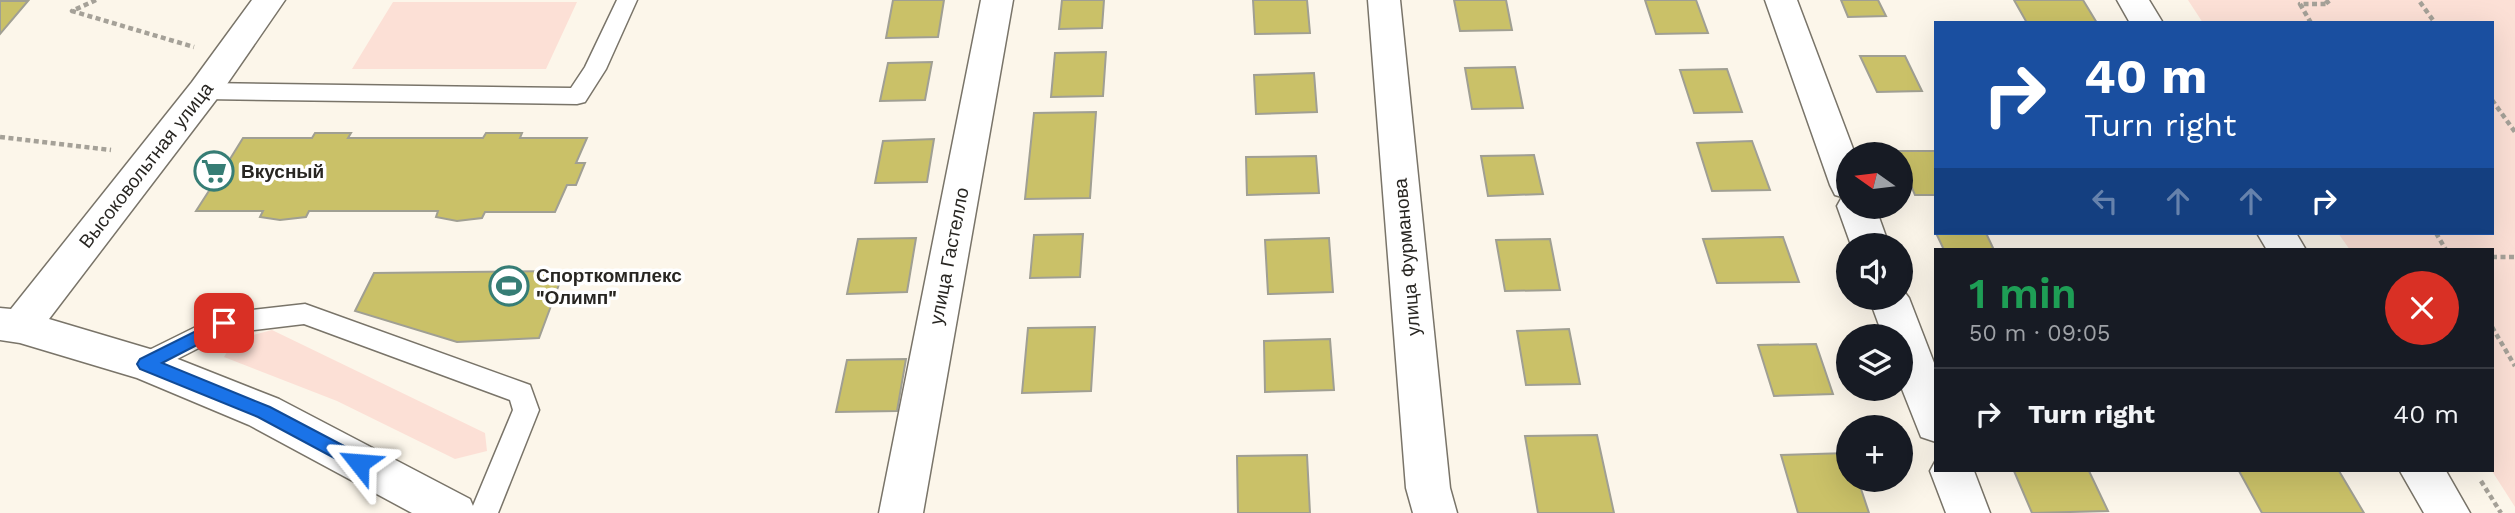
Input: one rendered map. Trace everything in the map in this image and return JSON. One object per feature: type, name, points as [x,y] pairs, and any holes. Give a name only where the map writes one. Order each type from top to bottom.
[{"type":"street","name":"Высоковольтная улица","points":[[10,326],[204,91],[269,0]]},
{"type":"street","name":"улица Гастелло","points":[[901,513],[997,0]]},
{"type":"street","name":"улица Фурманова","points":[[1384,0],[1428,488],[1435,513]]},
{"type":"street","points":[[1781,0],[1836,152]]},
{"type":"street","points":[[2133,0],[2146,21]]},
{"type":"street","points":[[1893,310],[1934,419]]},
{"type":"street","points":[[10,326],[146,364],[264,412],[454,513]]},
{"type":"street","points":[[1952,472],[1968,513]]},
{"type":"street","points":[[2423,472],[2448,513]]},
{"type":"lane","points":[[204,91],[577,96],[595,69],[627,0]]},
{"type":"lane","points":[[146,364],[224,323],[305,314],[521,393],[526,410],[484,513]]},
{"type":"path","points":[[96,0],[72,12],[199,48]]},
{"type":"path","points":[[2310,21],[2300,4],[2329,4],[2326,0]]},
{"type":"path","points":[[2420,2],[2434,21]]},
{"type":"path","points":[[2494,103],[2515,132]]},
{"type":"path","points":[[0,137],[119,151]]},
{"type":"path","points":[[2494,257],[2515,257]]},
{"type":"path","points":[[2494,330],[2515,366]]},
{"type":"path","points":[[2475,472],[2501,513]]},
{"type":"shaded area","points":[[2188,0],[2515,0],[2515,507],[2493,472],[2494,248],[2349,248],[2339,235],[2494,235],[2494,21],[2202,21]]},
{"type":"shaded area","points":[[393,2],[577,2],[546,69],[352,69]]},
{"type":"shaded area","points":[[272,330],[485,433],[487,451],[455,459],[337,401],[224,357],[234,340]]},
{"type":"building","points":[[893,0],[944,0],[938,37],[886,38]]},
{"type":"building","points":[[1062,0],[1104,0],[1102,28],[1059,29]]},
{"type":"building","points":[[1253,0],[1307,0],[1310,33],[1255,34]]},
{"type":"building","points":[[1454,0],[1506,0],[1512,30],[1460,31]]},
{"type":"building","points":[[1645,0],[1696,0],[1708,33],[1656,34]]},
{"type":"building","points":[[1841,0],[1878,0],[1886,16],[1848,17]]},
{"type":"building","points":[[2014,0],[2083,0],[2096,21],[2026,21]]},
{"type":"building","points":[[0,1],[28,1],[0,34]]},
{"type":"building","points":[[1106,52],[1103,96],[1051,97],[1055,53]]},
{"type":"building","points":[[1860,56],[1905,56],[1922,91],[1877,92]]},
{"type":"building","points":[[932,62],[925,100],[880,101],[888,63]]},
{"type":"building","points":[[1515,67],[1523,108],[1472,109],[1465,68]]},
{"type":"building","points":[[1727,69],[1742,112],[1694,113],[1680,70]]},
{"type":"building","points":[[1314,73],[1317,112],[1256,114],[1254,75]]},
{"type":"building","points":[[1096,112],[1090,198],[1025,199],[1034,113]]},
{"type":"building","points":[[315,133],[351,133],[348,138],[483,138],[486,133],[522,133],[520,138],[587,138],[576,163],[585,163],[576,185],[567,185],[555,212],[485,212],[482,218],[457,221],[436,217],[438,211],[309,211],[306,217],[280,220],[260,217],[263,211],[196,211],[214,183],[206,183],[221,159],[230,159],[243,138],[312,138]]},
{"type":"building","points":[[934,139],[927,182],[875,183],[883,141]]},
{"type":"building","points":[[1752,141],[1770,190],[1712,191],[1697,143]]},
{"type":"building","points":[[1913,151],[1934,151],[1934,195],[1915,195]]},
{"type":"building","points":[[1534,155],[1543,194],[1488,196],[1481,156]]},
{"type":"building","points":[[1316,156],[1319,193],[1247,195],[1246,157]]},
{"type":"building","points":[[1083,234],[1080,277],[1030,278],[1034,235]]},
{"type":"building","points":[[1937,235],[1987,235],[1993,248],[1943,248]]},
{"type":"building","points":[[1783,237],[1799,282],[1717,283],[1703,239]]},
{"type":"building","points":[[916,238],[907,292],[847,294],[858,239]]},
{"type":"building","points":[[1329,238],[1333,292],[1268,294],[1265,240]]},
{"type":"building","points":[[1550,239],[1560,290],[1505,291],[1496,240]]},
{"type":"building","points":[[564,271],[539,338],[457,342],[355,311],[374,273]]},
{"type":"building","points":[[1095,327],[1091,391],[1022,393],[1028,328]]},
{"type":"building","points":[[1569,329],[1580,384],[1526,385],[1517,331]]},
{"type":"building","points":[[1330,339],[1334,390],[1265,392],[1264,341]]},
{"type":"building","points":[[1816,344],[1833,394],[1774,396],[1758,345]]},
{"type":"building","points":[[906,359],[897,411],[836,412],[847,360]]},
{"type":"building","points":[[1597,435],[1614,513],[1538,513],[1525,436]]},
{"type":"building","points":[[1836,453],[1836,492],[1862,492],[1869,513],[1798,513],[1781,455]]},
{"type":"building","points":[[1307,455],[1310,513],[1238,513],[1237,456]]},
{"type":"building","points":[[2014,472],[2089,472],[2108,511],[2032,513]]},
{"type":"building","points":[[2240,472],[2340,472],[2364,513],[2262,513]]},
{"type":"place","name":"Вкусный","points":[[214,171]]},
{"type":"place","name":"Спорткомплекс \"Олимп\"","points":[[509,286]]},
{"type":"route","points":[[224,323],[146,364],[264,412],[359,463]]}]
